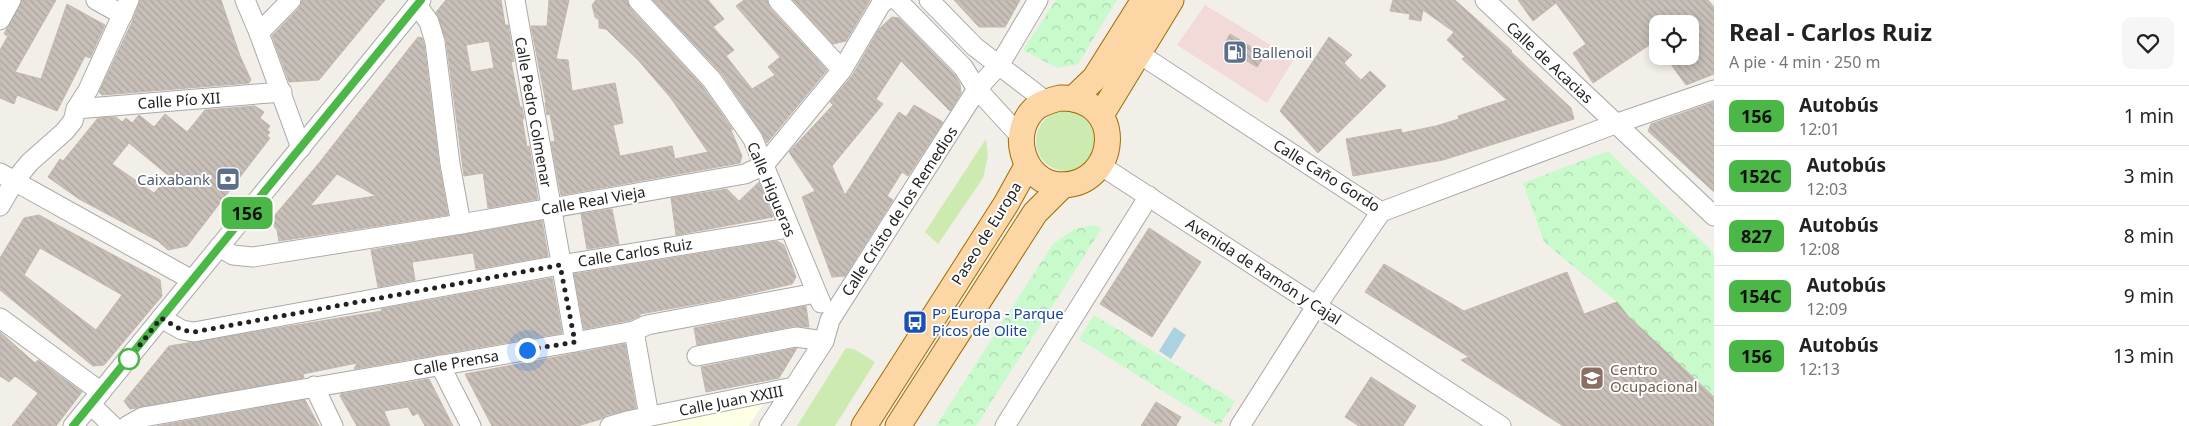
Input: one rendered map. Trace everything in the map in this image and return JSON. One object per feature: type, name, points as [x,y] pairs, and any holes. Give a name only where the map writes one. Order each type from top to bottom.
[{"type":"main road","points":[[1074,98],[1095,78],[1144,0]]},
{"type":"main road","points":[[1101,115],[1171,0]]},
{"type":"main road","points":[[1060,98],[1074,98],[1090,104],[1101,115],[1108,143],[1100,165],[1089,177],[1063,185],[1050,184],[1039,179],[1027,166],[1022,152],[1021,136],[1030,115],[1046,102],[1060,98]]},
{"type":"main road","name":"Paseo de Europa","points":[[864,426],[1006,204],[1027,166]]},
{"type":"main road","name":"Paseo de Europa","points":[[898,426],[1035,213],[1063,185]]},
{"type":"street","points":[[0,20],[11,0]]},
{"type":"street","points":[[0,206],[8,177],[30,162],[64,132],[73,120],[76,109],[88,90],[126,7],[96,0]]},
{"type":"street","points":[[245,0],[260,33],[301,148]]},
{"type":"street","points":[[260,33],[291,0]]},
{"type":"street","name":"Calle Pedro Colmenar","points":[[515,0],[575,342]]},
{"type":"street","name":"Calle Higueras","points":[[638,0],[712,80],[753,139],[788,228],[816,293],[830,320]]},
{"type":"street","points":[[778,0],[842,70]]},
{"type":"street","name":"Calle Real Vieja","points":[[219,248],[233,255],[253,257],[461,224],[746,174],[764,165],[842,70],[881,4],[886,0]]},
{"type":"street","points":[[897,0],[963,67],[977,89],[1021,136]]},
{"type":"street","points":[[929,0],[974,47],[1000,64],[1046,102]]},
{"type":"street","name":"Calle Cristo de los Remedios","points":[[769,426],[824,341],[830,320],[977,89],[1000,64],[1038,0]]},
{"type":"street","name":"Calle de Acacias","points":[[1485,0],[1714,216]]},
{"type":"street","points":[[73,426],[419,2],[429,22],[434,42],[450,164],[461,224]]},
{"type":"street","name":"Calle Caño Gordo","points":[[1138,53],[1381,212],[1615,124],[1714,90]]},
{"type":"street","name":"Calle Pío XII","points":[[76,109],[282,92]]},
{"type":"street","name":"Avenida de Ramón y Cajal","points":[[1100,165],[1318,305],[1501,426]]},
{"type":"street","points":[[8,177],[192,280]]},
{"type":"street","points":[[1005,426],[1149,196]]},
{"type":"street","points":[[1240,426],[1381,212]]},
{"type":"street","name":"Calle Carlos Ruiz","points":[[161,318],[182,330],[194,332],[560,265],[788,228]]},
{"type":"street","name":"Calle Prensa","points":[[127,426],[144,417],[575,342],[634,331],[647,325],[816,293]]},
{"type":"street","points":[[0,318],[96,399],[114,426]]},
{"type":"street","points":[[634,331],[649,416]]},
{"type":"street","points":[[697,356],[796,337],[824,341]]},
{"type":"street","points":[[440,365],[472,426]]},
{"type":"street","points":[[314,386],[334,426]]},
{"type":"street","name":"Calle Juan XXIII","points":[[610,426],[649,416],[794,387]]},
{"type":"shaded area","name":"Ballenoil","points":[[1205,5],[1294,59],[1267,103],[1177,45]]},
{"type":"shaded area","points":[[765,401],[749,426],[640,426]]},
{"type":"green space","points":[[1056,0],[1117,0],[1078,64],[1057,68],[1023,50]]},
{"type":"green space","points":[[1060,111],[1072,111],[1083,116],[1091,124],[1096,135],[1094,153],[1083,166],[1072,171],[1060,171],[1049,166],[1041,158],[1036,147],[1036,135],[1041,124],[1049,116]]},
{"type":"green space","points":[[986,139],[988,156],[983,178],[938,244],[925,232]]},
{"type":"green space","points":[[1608,151],[1714,253],[1714,397],[1628,316],[1617,302],[1544,242],[1523,183]]},
{"type":"green space","points":[[1093,225],[1102,228],[976,426],[936,426],[1052,245],[1074,229]]},
{"type":"green space","points":[[1094,315],[1235,401],[1219,426],[1079,339]]},
{"type":"green space","points":[[846,348],[854,349],[875,362],[835,426],[797,426]]},
{"type":"water","points":[[1174,327],[1186,335],[1171,359],[1159,351]]},
{"type":"building","points":[[22,0],[56,0],[15,72],[41,79],[67,4],[105,25],[90,58],[85,56],[57,111],[17,95],[14,104],[0,98],[0,50],[8,36],[4,34]]},
{"type":"building","points":[[140,0],[221,0],[240,56],[251,80],[249,83],[102,95],[99,92],[133,20]]},
{"type":"building","points":[[302,0],[385,0],[319,80],[289,82],[272,36],[299,8]]},
{"type":"building","points":[[446,0],[501,0],[505,25],[508,25],[514,61],[511,62],[520,107],[522,107],[524,119],[522,119],[527,147],[529,146],[538,199],[488,208],[483,173],[464,176],[446,40],[436,12]],"holes":[[[489,41],[494,68],[471,72],[466,45]]]},
{"type":"building","points":[[549,0],[569,0],[556,59],[568,60],[572,91],[615,83],[623,123],[613,125],[620,156],[672,146],[675,159],[708,152],[670,97],[638,60],[606,29],[599,28],[599,20],[595,17],[592,5],[596,0],[627,0],[630,8],[703,87],[733,130],[730,128],[742,156],[740,163],[561,195],[551,142],[555,141],[550,114],[547,115],[531,26],[547,26]]},
{"type":"building","points":[[653,0],[708,0],[724,19],[713,27],[734,50],[726,56],[752,89],[775,75],[768,67],[780,57],[736,6],[744,0],[767,0],[770,8],[827,70],[767,143],[721,73]]},
{"type":"building","points":[[793,0],[870,0],[846,41],[833,44]]},
{"type":"building","points":[[954,0],[1020,0],[1005,27],[979,27]]},
{"type":"building","points":[[1393,0],[1455,0],[1512,51],[1571,108],[1574,119],[1443,160],[1353,176],[1346,139],[1401,129],[1402,133],[1436,126],[1459,119],[1458,116],[1507,100],[1462,59],[1465,57],[1447,40],[1454,32],[1423,10],[1421,21],[1409,19],[1410,14],[1390,11]]},
{"type":"building","points":[[1518,0],[1708,0],[1714,7],[1714,74],[1686,85],[1672,65],[1699,65],[1699,15],[1649,15],[1649,45],[1593,83],[1573,53],[1586,44],[1556,3],[1533,21]]},
{"type":"building","points":[[892,17],[899,18],[954,74],[960,84],[961,93],[950,111],[901,61],[876,99],[883,104],[832,166],[845,195],[899,112],[906,117],[914,105],[943,122],[908,176],[902,172],[887,196],[893,200],[845,276],[832,277],[802,197],[815,191],[789,152],[833,105],[830,102],[852,76],[879,29]]},
{"type":"building","points":[[1230,34],[1265,55],[1257,67],[1223,46]]},
{"type":"building","points":[[418,37],[422,38],[439,165],[448,215],[279,241],[277,230],[270,221],[319,163]],"holes":[[[337,174],[376,196],[310,206]]]},
{"type":"building","points":[[1329,37],[1352,55],[1344,63],[1361,80],[1370,71],[1386,86],[1318,153],[1280,111]]},
{"type":"building","points":[[1714,102],[1714,192],[1648,131],[1651,124]]},
{"type":"building","points":[[255,106],[264,112],[260,118],[270,126],[267,130],[270,132],[267,136],[270,138],[187,246],[168,250],[158,241],[79,199],[48,177],[60,159],[63,161],[98,118],[116,117],[122,122],[126,118],[132,123],[139,115],[154,127],[165,114],[187,132],[205,110]],"holes":[[[129,143],[169,176],[154,193],[112,164]]]},
{"type":"building","points":[[759,182],[773,217],[676,235],[671,198],[727,189],[739,201]]},
{"type":"building","points":[[612,209],[619,244],[587,249],[581,214]]},
{"type":"building","points":[[39,215],[160,280],[162,296],[104,365],[93,366],[0,290],[0,258],[24,218]],"holes":[[[40,248],[122,295],[96,330],[24,275]]]},
{"type":"building","points":[[542,221],[548,256],[476,269],[473,253],[412,262],[415,280],[378,287],[371,250]]},
{"type":"building","points":[[1149,228],[1201,262],[1152,337],[1100,304]]},
{"type":"building","points":[[777,241],[784,245],[796,277],[792,284],[735,297],[640,314],[640,316],[631,320],[584,329],[574,274]]},
{"type":"building","name":"Centro Ocupacional","points":[[1384,264],[1464,311],[1567,272],[1584,314],[1617,302],[1628,316],[1714,397],[1714,426],[1563,426],[1461,360],[1469,357],[1365,292]]},
{"type":"building","points":[[552,278],[562,333],[354,369],[357,363],[303,374],[304,378],[130,409],[124,401],[169,346],[382,311],[381,309]]},
{"type":"building","points":[[806,306],[809,327],[794,326],[697,345],[694,328]]},
{"type":"building","points":[[0,332],[35,363],[38,360],[82,392],[56,426],[12,426],[38,393],[15,376],[9,382],[0,376]]},
{"type":"building","points":[[625,344],[636,408],[607,415],[601,419],[578,426],[492,426],[465,374]]},
{"type":"building","points":[[797,348],[779,378],[706,392],[701,367]]},
{"type":"building","points":[[1371,377],[1416,406],[1403,426],[1359,426],[1345,417]]},
{"type":"building","points":[[429,379],[453,426],[425,426],[418,413],[413,416],[408,407],[384,411],[390,426],[357,426],[340,396],[341,394]]},
{"type":"building","points":[[305,400],[319,426],[157,426]]},
{"type":"building","points":[[1156,402],[1181,417],[1176,426],[1141,426]]},
{"type":"bus line","name":"156","points":[[73,426],[421,0]]},
{"type":"place","name":"Ballenoil","points":[[1235,52]]},
{"type":"place","name":"Caixabank","points":[[228,179]]},
{"type":"place","name":"Pº Europa - Parque Picos de Olite","points":[[915,322]]},
{"type":"place","name":"Centro Ocupacional","points":[[1592,378]]},
{"type":"route","points":[[129,359],[161,318],[182,330],[194,332],[560,265],[575,342],[527,350]]}]
